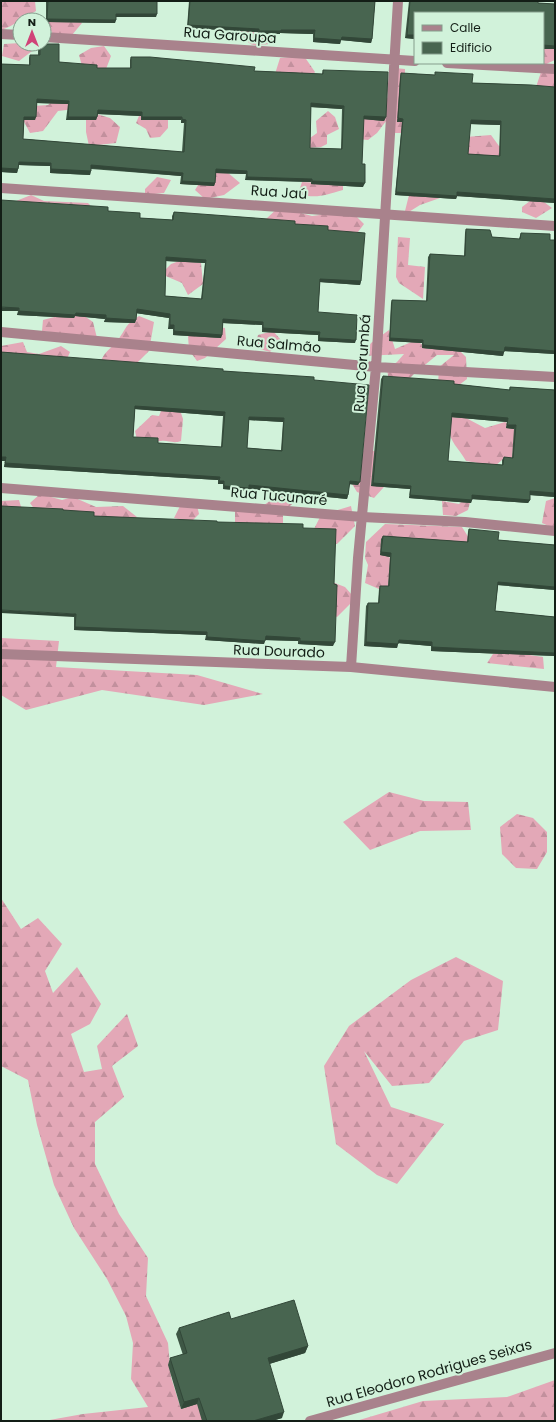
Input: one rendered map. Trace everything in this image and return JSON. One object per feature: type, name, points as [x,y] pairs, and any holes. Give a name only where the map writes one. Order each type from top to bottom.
[{"type":"street","name":"Rua Corumbá","points":[[351,668],[362,517],[376,367],[396,60],[398,1]]},
{"type":"street","points":[[1,34],[12,35]]},
{"type":"street","name":"Rua Garoupa","points":[[52,38],[414,61]]},
{"type":"street","points":[[465,64],[555,69]]},
{"type":"street","name":"Rua Jaú","points":[[1,188],[386,213],[555,226]]},
{"type":"street","name":"Rua Salmão","points":[[1,332],[376,367],[555,377]]},
{"type":"street","name":"Rua Tucunaré","points":[[1,488],[362,517],[465,522],[555,531]]},
{"type":"street","name":"Rua Dourado","points":[[1,654],[351,668],[555,687]]},
{"type":"street","name":"Rua Eleodoro Rodrigues Seixas","points":[[310,1421],[555,1352]]},
{"type":"green space","points":[[3,1],[35,1],[36,11],[12,12],[12,25],[1,30],[1,4]]},
{"type":"green space","points":[[249,4],[273,30],[273,43],[253,45],[246,41],[239,31]]},
{"type":"green space","points":[[73,12],[82,23],[72,35],[53,34],[52,15]]},
{"type":"green space","points":[[4,44],[12,44],[12,52],[31,52],[19,61],[2,56]]},
{"type":"green space","points":[[104,46],[111,56],[106,69],[82,66],[79,55],[91,48]]},
{"type":"green space","points":[[544,46],[555,46],[555,60],[544,64]]},
{"type":"green space","points":[[304,56],[315,72],[306,85],[275,74],[280,58]]},
{"type":"green space","points":[[395,68],[405,69],[405,90],[417,121],[412,133],[393,133],[390,116],[377,133],[368,140],[346,138],[380,95],[389,99],[387,90]]},
{"type":"green space","points":[[542,69],[555,74],[555,91],[536,87]]},
{"type":"green space","points":[[62,93],[90,112],[110,118],[120,127],[116,143],[89,146],[86,132],[86,113],[75,109],[58,111],[43,131],[30,133],[22,118],[32,106],[48,105]]},
{"type":"green space","points":[[141,111],[168,119],[168,128],[160,137],[150,138],[146,129],[136,123]]},
{"type":"green space","points":[[328,111],[335,117],[339,129],[327,135],[327,144],[321,147],[308,148],[310,138],[317,133],[316,121]]},
{"type":"green space","points":[[491,135],[499,146],[527,147],[481,165],[440,139]]},
{"type":"green space","points":[[227,172],[240,183],[224,195],[205,199],[195,190],[205,174]]},
{"type":"green space","points":[[157,177],[171,180],[164,193],[145,195],[145,189]]},
{"type":"green space","points":[[302,182],[343,184],[343,190],[321,196],[298,194]]},
{"type":"green space","points":[[436,184],[440,198],[420,205],[404,215],[410,191]]},
{"type":"green space","points":[[31,195],[44,201],[88,203],[90,205],[88,216],[29,214],[16,201]]},
{"type":"green space","points":[[534,198],[544,202],[552,208],[536,218],[522,212],[522,207]]},
{"type":"green space","points":[[279,207],[312,216],[351,211],[364,224],[358,232],[331,232],[266,219]]},
{"type":"green space","points":[[398,237],[410,238],[408,265],[425,267],[423,299],[399,283],[396,277]]},
{"type":"green space","points":[[182,260],[201,263],[203,284],[188,295],[182,283],[161,274],[171,264]]},
{"type":"green space","points":[[77,311],[93,322],[97,338],[42,331],[43,320]]},
{"type":"green space","points":[[139,316],[154,322],[149,351],[128,372],[99,366],[105,354],[118,340],[127,326]]},
{"type":"green space","points":[[212,326],[225,328],[226,339],[205,358],[197,361],[189,350],[188,336]]},
{"type":"green space","points":[[389,330],[395,349],[416,340],[428,349],[457,348],[466,357],[467,379],[447,394],[438,385],[439,367],[454,355],[437,355],[415,373],[399,389],[389,382],[387,369],[397,362],[404,354],[364,356],[371,343]]},
{"type":"green space","points":[[273,331],[281,340],[270,352],[260,349],[256,343],[258,335]]},
{"type":"green space","points":[[23,342],[27,352],[39,354],[61,346],[70,352],[67,359],[1,355],[1,346]]},
{"type":"green space","points":[[180,410],[183,419],[181,441],[158,441],[138,444],[135,431],[152,415],[159,416],[161,411]]},
{"type":"green space","points":[[452,417],[466,418],[485,428],[505,422],[515,427],[512,461],[502,460],[495,466],[466,461],[450,436],[449,430]]},
{"type":"green space","points":[[381,448],[393,477],[374,498],[357,492],[349,479],[359,457]]},
{"type":"green space","points":[[40,494],[62,500],[73,497],[96,507],[123,506],[137,517],[122,524],[40,517],[30,503]]},
{"type":"green space","points":[[289,494],[298,499],[283,512],[283,523],[276,532],[235,526],[235,508],[257,510],[274,498]]},
{"type":"green space","points":[[466,497],[471,499],[468,510],[456,516],[443,515],[442,501],[459,504]]},
{"type":"green space","points":[[555,498],[555,529],[542,523],[546,501]]},
{"type":"green space","points":[[19,500],[22,510],[1,513],[1,501]]},
{"type":"green space","points":[[183,500],[196,501],[199,514],[191,522],[174,518]]},
{"type":"green space","points":[[351,506],[355,526],[337,544],[316,541],[314,529],[321,515]]},
{"type":"green space","points":[[385,524],[462,527],[472,543],[381,542],[406,588],[379,589],[365,583],[368,565],[365,558],[366,542]]},
{"type":"green space","points":[[322,578],[345,587],[352,595],[351,603],[337,617],[318,607]]},
{"type":"green space","points":[[1,638],[59,641],[56,667],[197,675],[263,694],[204,705],[102,690],[26,710],[1,695]]},
{"type":"green space","points":[[509,652],[543,657],[544,669],[487,663],[493,654]]},
{"type":"green space","points":[[389,792],[424,801],[468,802],[471,830],[420,831],[370,850],[343,822]]},
{"type":"green space","points":[[517,814],[533,818],[547,832],[547,852],[537,869],[516,868],[502,854],[500,827]]},
{"type":"green space","points":[[1,898],[21,929],[38,918],[62,944],[45,971],[53,993],[77,967],[101,1004],[90,1024],[71,1034],[84,1072],[102,1069],[97,1046],[127,1014],[138,1046],[112,1066],[124,1097],[95,1122],[95,1164],[119,1214],[148,1258],[146,1296],[168,1343],[171,1377],[181,1409],[204,1401],[206,1421],[44,1421],[83,1414],[148,1407],[131,1379],[133,1343],[126,1316],[107,1279],[74,1228],[54,1185],[37,1125],[28,1080],[1,1066]]},
{"type":"green space","points":[[456,957],[503,981],[498,1030],[464,1041],[429,1083],[392,1086],[364,1051],[391,1107],[444,1124],[397,1184],[377,1175],[336,1144],[324,1066],[349,1026],[411,980]]},
{"type":"green space","points":[[555,1380],[555,1421],[356,1421],[423,1401],[507,1397]]},
{"type":"building","points":[[48,1],[157,1],[157,14],[116,14],[116,20],[52,19],[52,12],[47,12]]},
{"type":"building","points":[[190,1],[375,1],[372,39],[342,37],[341,40],[314,38],[315,30],[259,31],[259,29],[188,25]]},
{"type":"building","points":[[410,1],[538,1],[538,3],[555,4],[555,46],[544,45],[544,12],[414,12],[414,35],[407,35]]},
{"type":"building","points":[[52,44],[59,44],[59,62],[97,65],[97,68],[131,68],[131,57],[150,57],[255,67],[254,71],[323,74],[323,70],[388,72],[386,117],[364,116],[362,164],[365,164],[365,183],[312,181],[312,179],[247,177],[247,171],[216,169],[215,183],[182,181],[183,173],[91,165],[91,171],[51,169],[51,163],[19,162],[18,169],[1,168],[1,64],[30,65],[30,55],[40,55],[40,52],[52,52]],"holes":[[[37,99],[69,101],[68,117],[97,117],[98,110],[142,112],[142,117],[182,117],[182,119],[186,120],[184,152],[23,139],[24,117],[36,117]],[[311,103],[344,106],[342,149],[310,148]]]},
{"type":"building","points":[[435,72],[473,74],[472,83],[555,87],[555,199],[457,192],[457,196],[396,192],[403,119],[398,118],[401,73],[435,75]],"holes":[[[471,120],[501,121],[500,156],[468,154]]]},
{"type":"building","points":[[1,200],[108,207],[108,211],[140,213],[140,218],[173,220],[174,212],[295,221],[295,224],[328,226],[328,230],[365,233],[361,281],[320,279],[318,312],[357,315],[356,340],[319,338],[320,332],[263,328],[263,322],[223,319],[222,335],[174,331],[174,325],[170,325],[170,314],[137,309],[136,320],[106,318],[106,315],[76,313],[75,315],[19,311],[19,308],[1,307]],"holes":[[[166,257],[206,260],[202,299],[165,296]]]},
{"type":"building","points":[[466,229],[490,230],[492,237],[520,239],[521,233],[550,234],[550,240],[555,240],[555,351],[505,347],[504,352],[423,345],[423,340],[390,338],[392,300],[427,301],[430,254],[465,256]]},
{"type":"building","points":[[1,352],[223,369],[223,371],[314,377],[314,380],[369,385],[360,482],[350,481],[348,495],[249,485],[249,488],[224,486],[224,481],[219,481],[220,477],[5,463],[6,457],[1,457]],"holes":[[[135,406],[225,412],[222,447],[158,443],[158,438],[133,437]],[[249,417],[284,418],[282,451],[247,448]]]},
{"type":"building","points":[[383,376],[454,381],[454,384],[510,390],[510,387],[555,390],[555,493],[530,491],[530,500],[472,495],[472,500],[410,495],[411,486],[373,483]],"holes":[[[452,413],[508,418],[507,425],[516,425],[513,458],[504,457],[503,465],[448,461]]]},
{"type":"building","points":[[1,506],[94,512],[94,516],[217,522],[303,524],[303,528],[336,529],[334,584],[337,585],[335,642],[300,641],[300,638],[266,636],[265,641],[207,637],[207,632],[75,627],[76,614],[1,610]]},
{"type":"building","points":[[469,529],[499,532],[498,540],[555,545],[555,587],[498,582],[495,611],[555,617],[555,653],[432,647],[432,642],[399,640],[398,644],[366,642],[368,603],[379,603],[380,586],[389,586],[391,553],[381,552],[383,536],[468,542]]},
{"type":"building","points":[[294,1300],[308,1346],[268,1358],[284,1412],[253,1421],[207,1421],[199,1398],[184,1402],[170,1358],[187,1353],[179,1328],[229,1312],[231,1319]]}]
